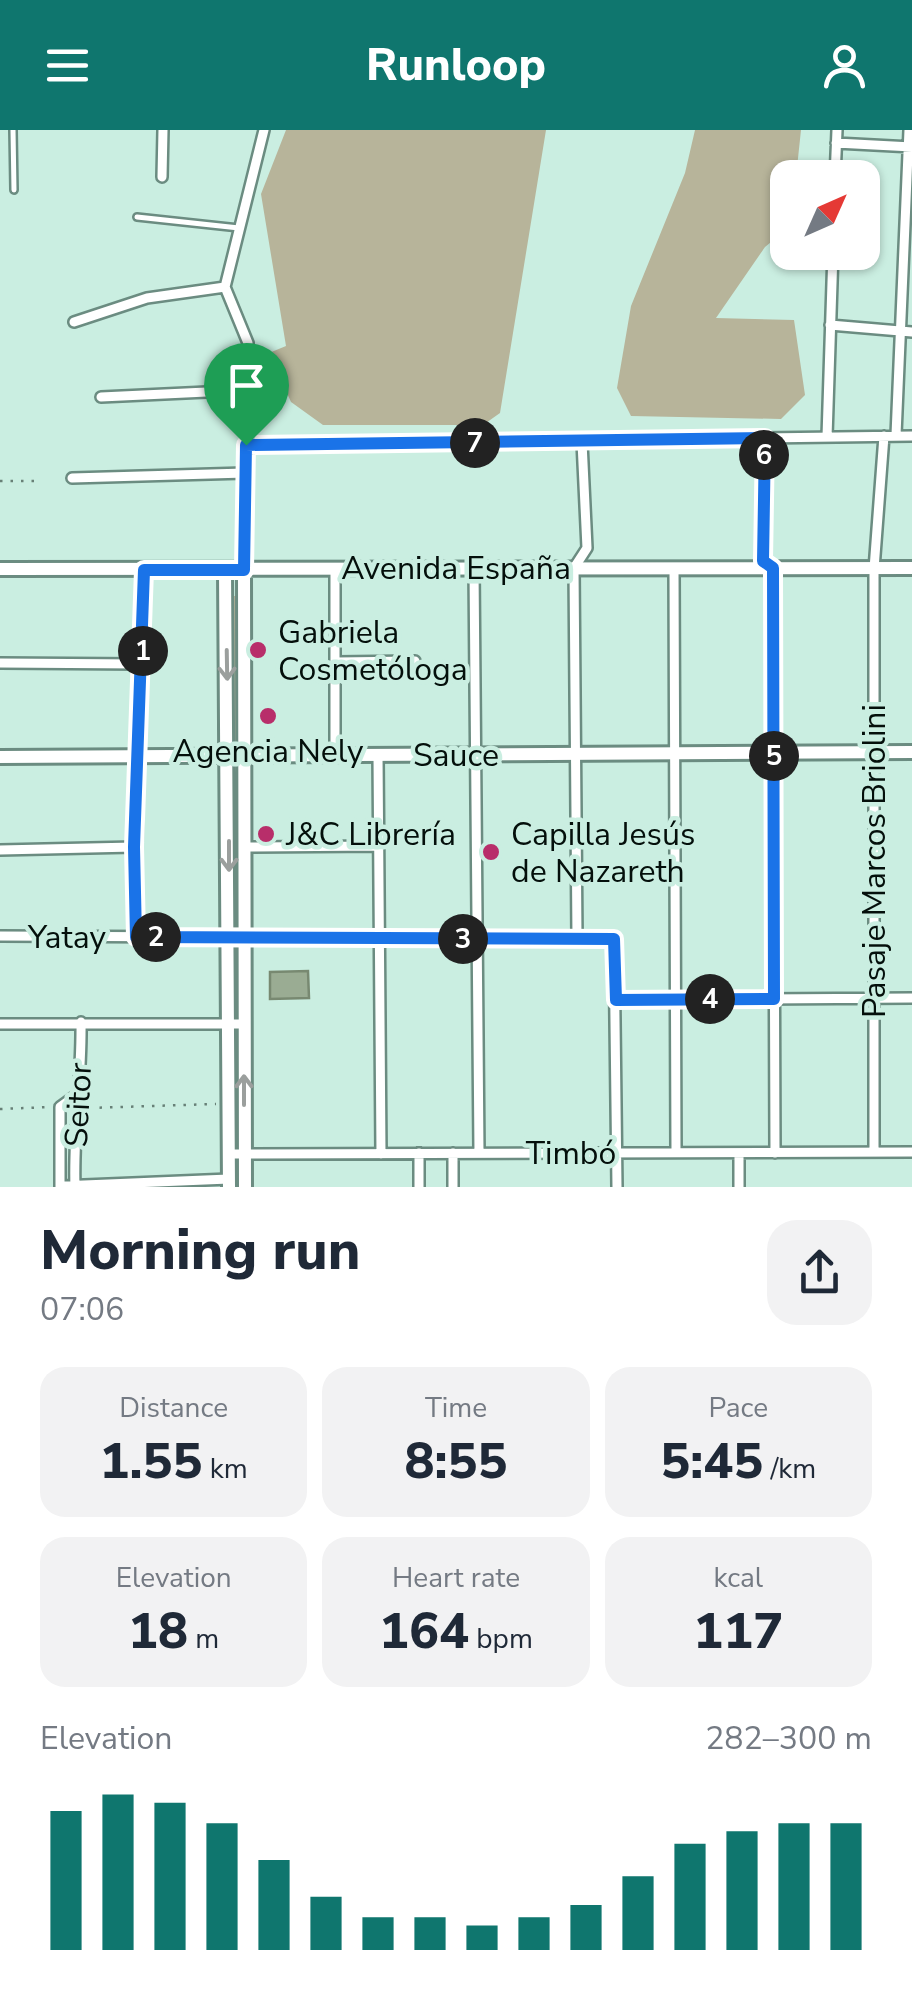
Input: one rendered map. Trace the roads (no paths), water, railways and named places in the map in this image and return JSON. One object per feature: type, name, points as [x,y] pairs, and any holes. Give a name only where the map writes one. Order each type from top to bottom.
[{"type":"main road","name":"Avenida España","points":[[0,569],[912,568]]},
{"type":"main road","points":[[225,570],[244,848],[244,1187]]},
{"type":"main road","points":[[229,1183],[228,938],[244,570]]},
{"type":"main road","name":"Sauce","points":[[0,757],[912,752]]},
{"type":"street","points":[[162,177],[163,130]]},
{"type":"street","points":[[244,570],[248,343],[225,287],[264,130]]},
{"type":"street","points":[[836,160],[837,130]]},
{"type":"street","points":[[896,435],[910,130]]},
{"type":"street","points":[[836,143],[910,147]]},
{"type":"street","points":[[827,437],[832,270]]},
{"type":"street","points":[[74,322],[147,298],[225,287]]},
{"type":"street","points":[[830,325],[912,332]]},
{"type":"street","points":[[100,398],[249,390]]},
{"type":"street","name":"Pasaje Marcos Briolini","points":[[874,1152],[874,569],[884,436]]},
{"type":"street","points":[[246,445],[912,436]]},
{"type":"street","points":[[765,438],[763,561],[773,568],[776,1153]]},
{"type":"street","points":[[577,938],[574,568],[587,548],[582,442]]},
{"type":"street","points":[[72,478],[245,473]]},
{"type":"street","points":[[335,568],[335,756]]},
{"type":"street","points":[[474,568],[478,1152]]},
{"type":"street","points":[[674,568],[676,1153]]},
{"type":"street","points":[[336,662],[415,661]]},
{"type":"street","points":[[0,663],[139,664],[136,937]]},
{"type":"street","points":[[378,756],[381,1154]]},
{"type":"street","points":[[244,848],[379,846]]},
{"type":"street","points":[[0,850],[134,847]]},
{"type":"street","name":"Yatay","points":[[0,936],[614,939],[616,1000]]},
{"type":"street","points":[[617,1187],[616,1000],[912,998]]},
{"type":"street","name":"Seitor","points":[[75,1187],[74,1130],[82,1091],[81,1022]]},
{"type":"street","points":[[0,1024],[244,1024]]},
{"type":"street","points":[[82,1091],[60,1107],[60,1186],[229,1183]]},
{"type":"street","name":"Timbó","points":[[229,1154],[912,1152]]},
{"type":"street","points":[[738,1153],[740,1187]]},
{"type":"street","points":[[419,1154],[419,1187]]},
{"type":"street","points":[[453,1154],[453,1187]]},
{"type":"lane","points":[[12,130],[14,190]]},
{"type":"lane","points":[[137,217],[239,228]]},
{"type":"lane","points":[[139,664],[144,570]]},
{"type":"place","name":"Gabriela Cosmetóloga","points":[[258,650]]},
{"type":"place","name":"Agencia Nely","points":[[268,716]]},
{"type":"place","name":"J&C Librería","points":[[266,834]]},
{"type":"place","name":"Capilla Jesús de Nazareth","points":[[491,852]]}]
